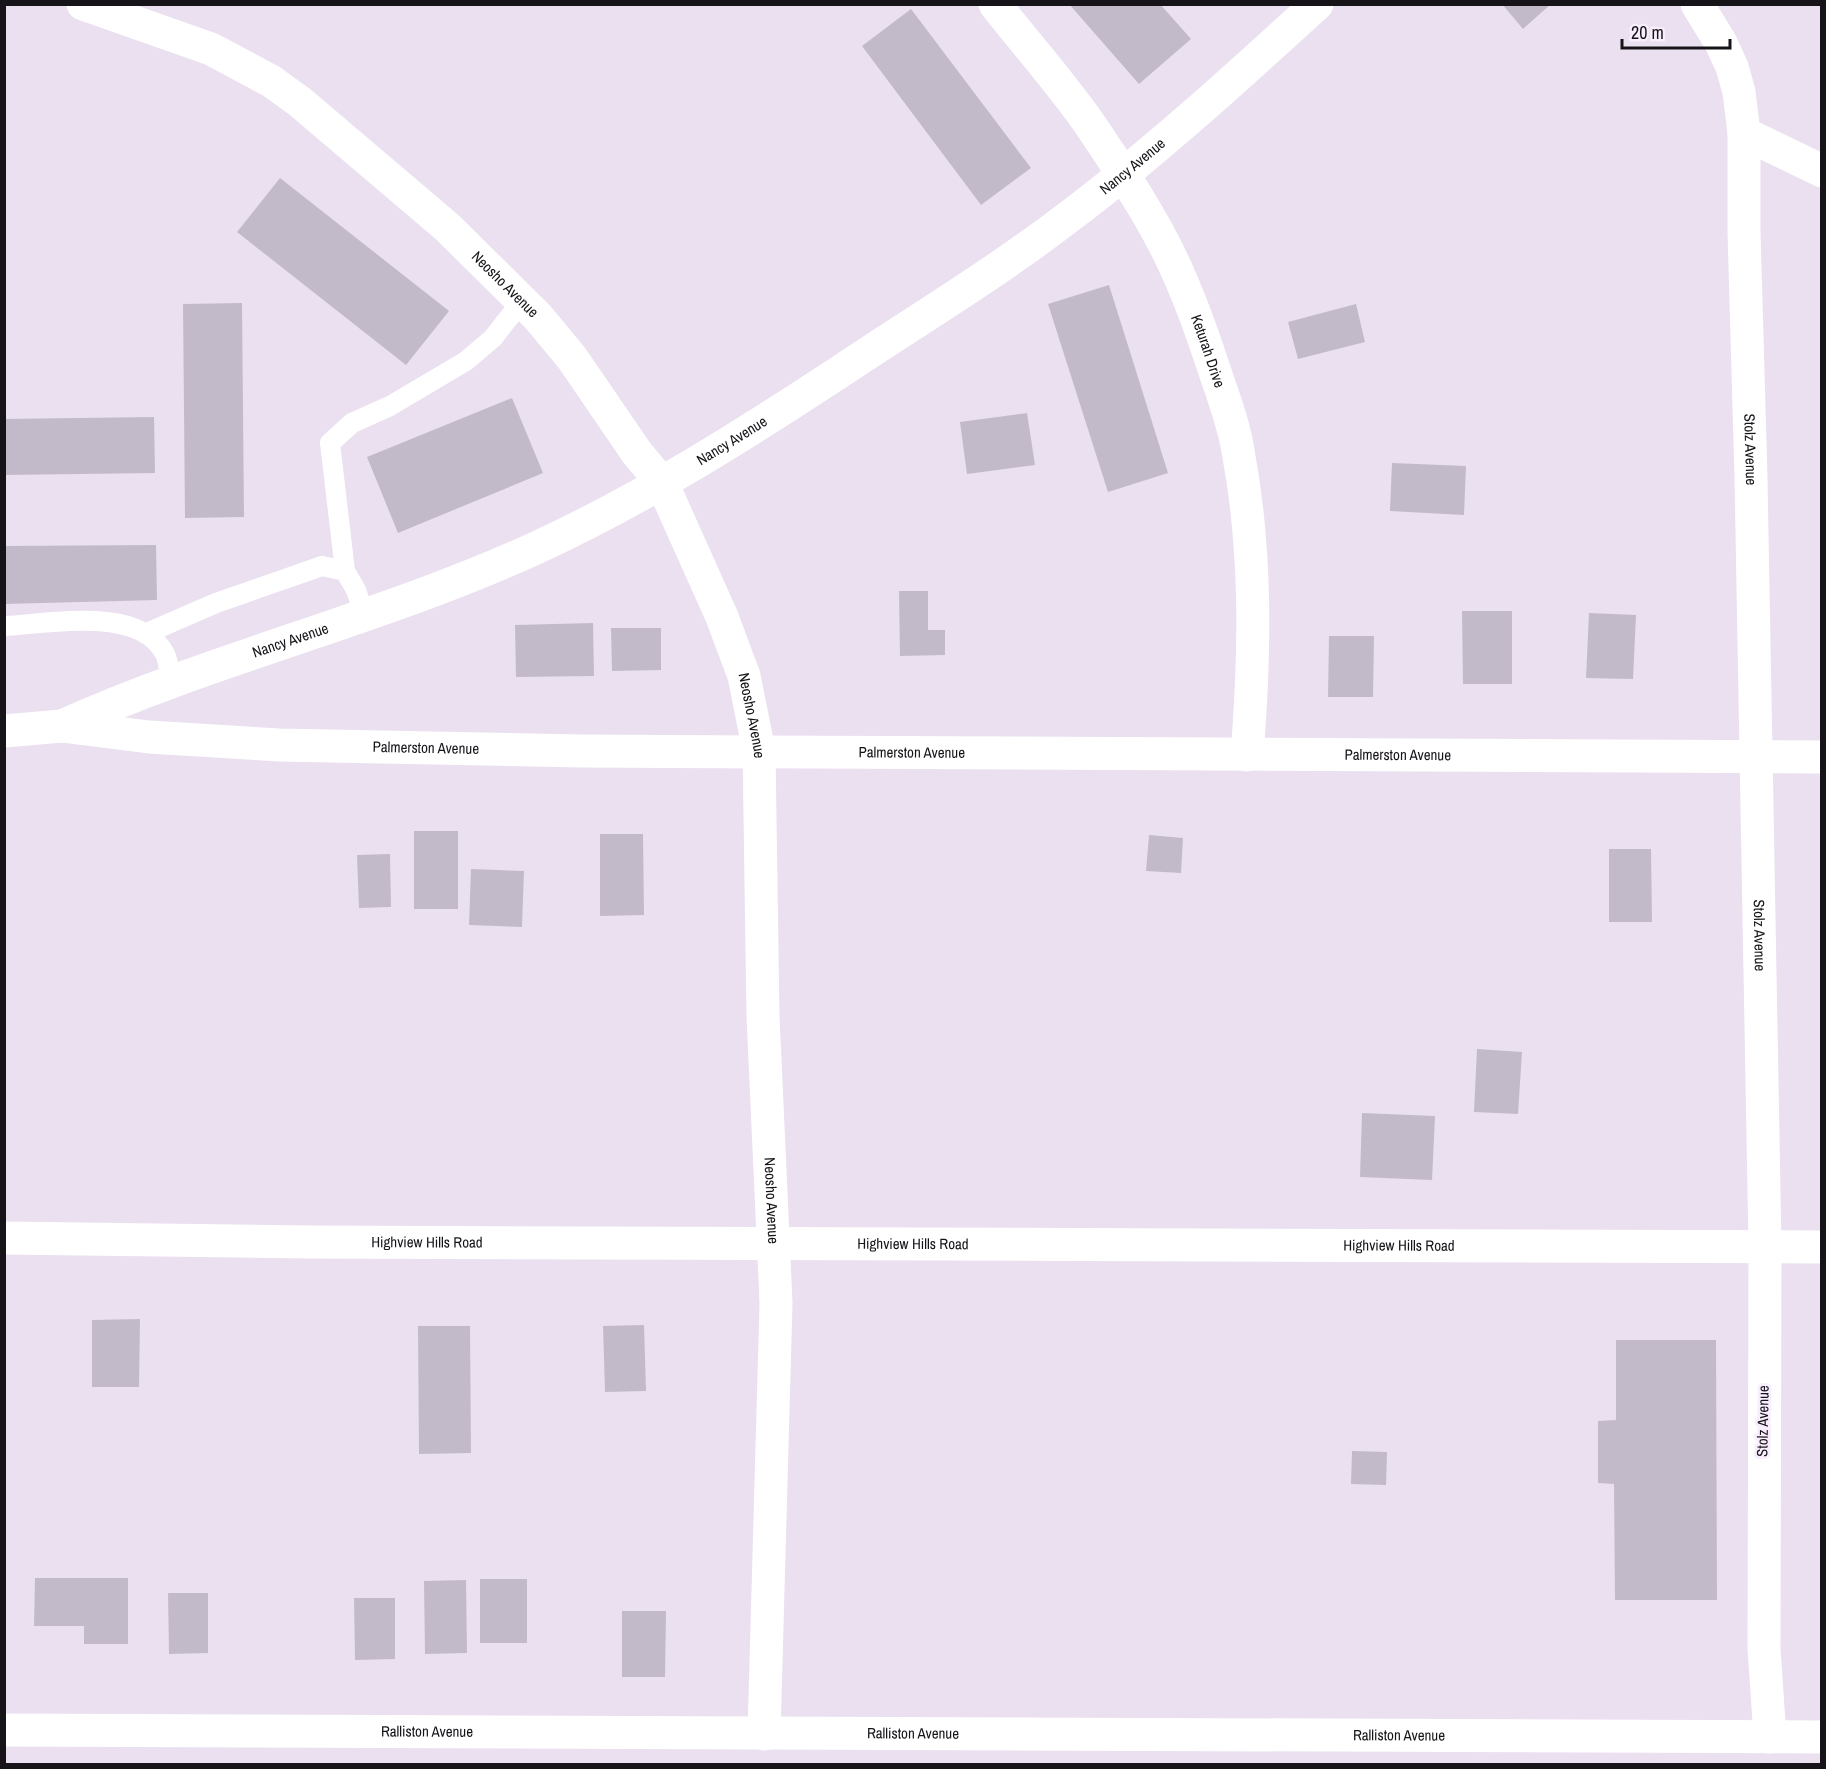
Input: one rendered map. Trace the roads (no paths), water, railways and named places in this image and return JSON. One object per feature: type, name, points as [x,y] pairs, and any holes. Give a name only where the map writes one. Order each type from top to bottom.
[{"type":"street","name":"Neosho Avenue","points":[[83,4],[211,49],[271,81],[300,102],[447,226],[522,301],[572,358],[637,453],[662,483],[722,617],[744,676],[759,751],[763,1016],[776,1303],[764,1734]]},
{"type":"street","name":"Keturah Drive","points":[[995,4],[1089,123],[1122,174],[1172,261],[1201,329],[1238,449],[1250,536],[1253,588],[1252,696],[1247,755]]},
{"type":"street","name":"Nancy Avenue","points":[[63,726],[130,696],[364,614],[531,550],[590,522],[717,452],[989,274],[1066,219],[1191,119],[1317,4]]},
{"type":"street","name":"Stolz Avenue","points":[[1697,4],[1721,43],[1732,67],[1739,92],[1744,133],[1764,1247],[1764,1638],[1770,1737]]},
{"type":"street","points":[[1744,133],[1821,171]]},
{"type":"street","name":"Palmerston Avenue","points":[[4,730],[63,726],[149,737],[279,745],[581,751],[1821,757]]},
{"type":"street","name":"Highview Hills Road","points":[[4,1238],[142,1238],[310,1242],[1821,1247]]},
{"type":"street","name":"Ralliston Avenue","points":[[4,1730],[1821,1737]]},
{"type":"lane","points":[[364,614],[356,590],[345,571],[330,443],[352,423],[390,406],[466,361],[493,338],[522,301]]},
{"type":"lane","points":[[147,633],[216,603],[322,566],[345,571]]},
{"type":"lane","points":[[4,626],[109,620],[147,633],[165,655],[171,682]]}]
